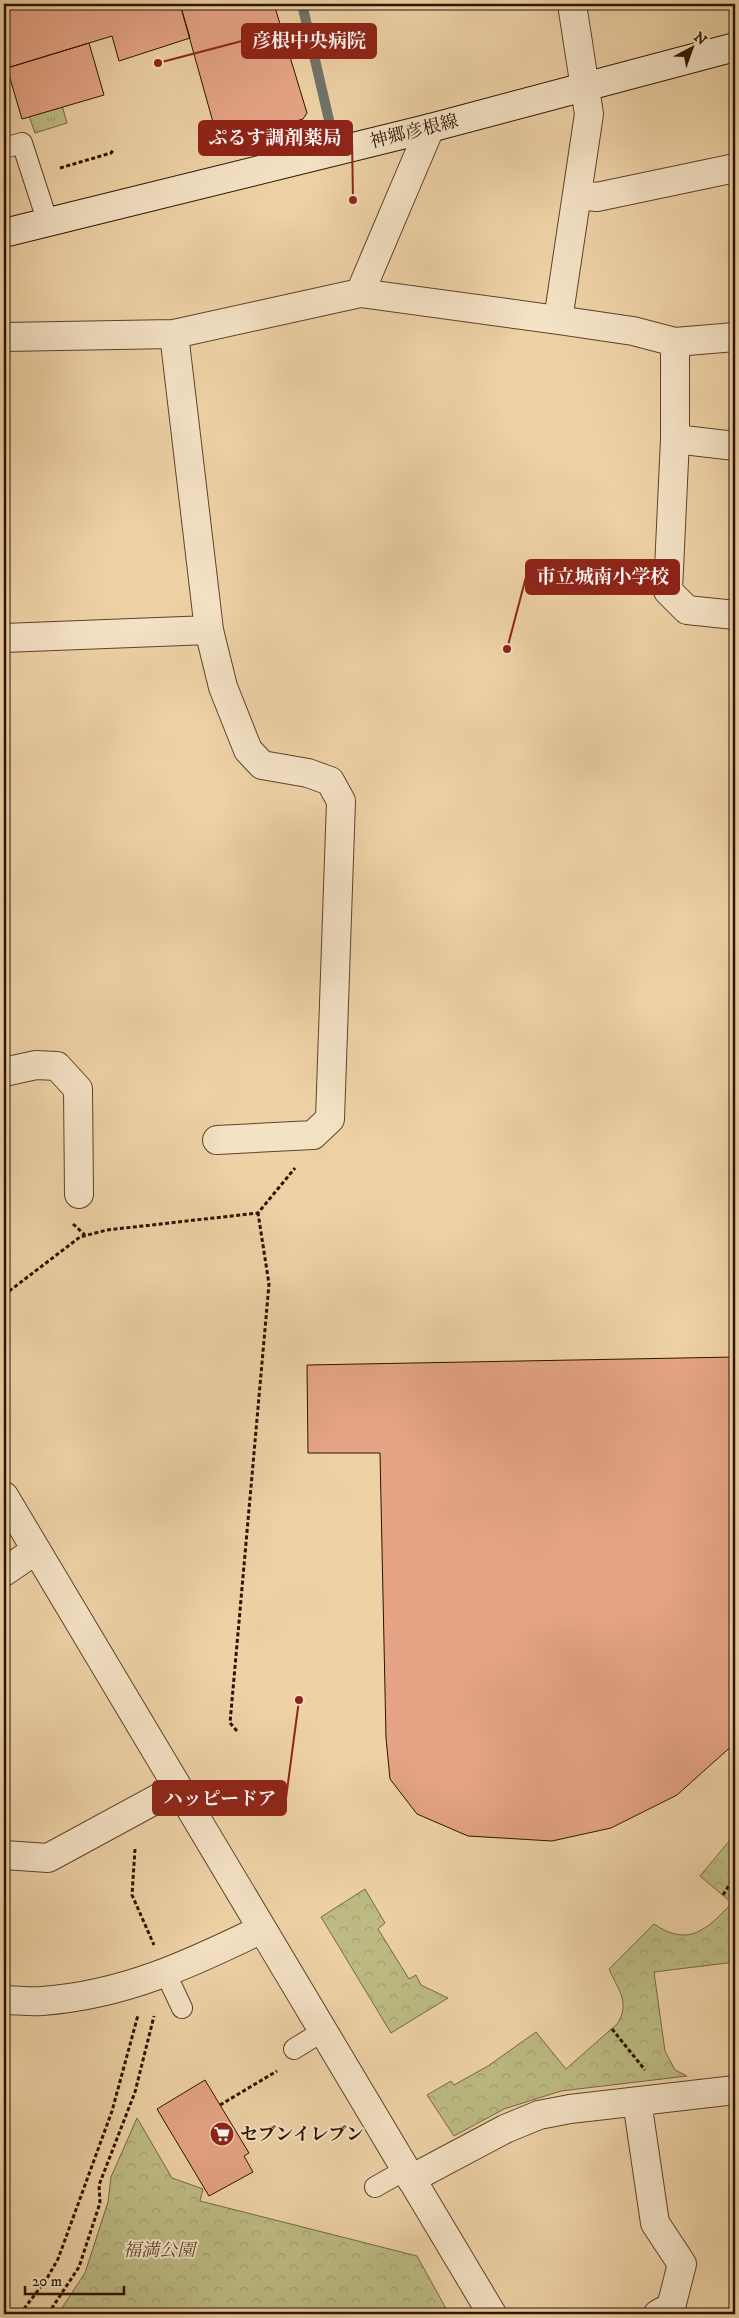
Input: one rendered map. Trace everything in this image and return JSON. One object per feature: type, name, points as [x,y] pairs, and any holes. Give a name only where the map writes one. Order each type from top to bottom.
[{"type":"street","points":[[558,320],[589,114],[572,4]]},
{"type":"street","name":"神郷彦根線","points":[[4,233],[430,128],[735,47]]},
{"type":"street","points":[[360,293],[430,128]]},
{"type":"street","points":[[578,195],[597,196],[735,168]]},
{"type":"street","points":[[4,337],[174,334],[360,293],[633,331],[675,342],[735,337]]},
{"type":"street","points":[[174,334],[209,630],[223,687],[248,750],[262,765],[308,773],[330,781],[341,800],[330,1119],[313,1135],[217,1140]]},
{"type":"street","points":[[675,342],[675,439],[668,590],[687,610],[735,615]]},
{"type":"street","points":[[675,439],[735,446]]},
{"type":"street","points":[[4,638],[209,630]]},
{"type":"street","points":[[4,1072],[36,1065],[57,1066],[78,1089],[79,1194]]},
{"type":"street","points":[[4,1496],[492,2314]]},
{"type":"street","points":[[4,1572],[36,1550]]},
{"type":"street","points":[[4,1855],[48,1858],[177,1788]]},
{"type":"street","points":[[4,2000],[41,2002],[99,1993],[161,1963],[262,1929]]},
{"type":"street","points":[[408,2174],[505,2128],[539,2115],[570,2109],[735,2090]]},
{"type":"street","points":[[637,2101],[655,2223],[682,2264],[671,2307],[658,2314]]},
{"type":"lane","points":[[4,148],[22,143],[48,223]]},
{"type":"lane","points":[[161,1963],[182,2008]]},
{"type":"lane","points":[[294,2049],[323,2031]]},
{"type":"lane","points":[[374,2187],[408,2174]]},
{"type":"path","points":[[57,174],[60,167],[112,153],[114,149]]},
{"type":"path","points":[[4,1295],[80,1237],[106,1230],[258,1212],[290,1172],[312,1151],[313,1135]]},
{"type":"path","points":[[237,1731],[230,1723],[269,1284],[258,1212]]},
{"type":"path","points":[[140,1845],[134,1849],[132,1895],[161,1963]]},
{"type":"path","points":[[723,1894],[730,1884],[735,1866]]},
{"type":"path","points":[[20,2314],[46,2280],[58,2259],[112,2111],[137,2022],[138,2010]]},
{"type":"path","points":[[48,2314],[79,2267],[100,2203],[100,2185],[135,2092],[154,2022],[154,2014]]},
{"type":"path","points":[[612,2029],[668,2098]]},
{"type":"path","points":[[220,2105],[279,2070]]},
{"type":"green space","points":[[60,98],[67,123],[35,133],[26,107]]},
{"type":"green space","points":[[735,1834],[735,1962],[654,1972],[665,2051],[675,2070],[687,2076],[561,2091],[504,2109],[454,2136],[427,2095],[451,2081],[454,2085],[488,2066],[536,2032],[566,2069],[617,2024],[623,2010],[623,2003],[609,1969],[654,1924],[677,1935],[687,1935],[706,1927],[732,1903],[700,1876]]},
{"type":"green space","points":[[365,1889],[385,1923],[378,1929],[409,1979],[416,1975],[421,1985],[448,1998],[391,2033],[321,1917]]},
{"type":"green space","name":"福満公園","points":[[137,2118],[172,2178],[203,2189],[200,2201],[417,2256],[449,2314],[58,2314],[85,2273],[108,2202],[111,2177]]},
{"type":"building","points":[[4,4],[180,4],[190,38],[119,61],[112,36],[4,69]]},
{"type":"building","points":[[180,4],[274,4],[307,113],[303,119],[269,129],[268,125],[218,140]]},
{"type":"building","points":[[89,43],[104,95],[22,119],[7,68]]},
{"type":"building","points":[[735,1357],[735,1743],[677,1795],[611,1828],[552,1841],[468,1836],[417,1814],[390,1779],[386,1738],[380,1453],[308,1453],[307,1365]]},
{"type":"building","points":[[205,2080],[249,2153],[244,2156],[253,2172],[209,2196],[157,2109]]},
{"type":"waterway","points":[[302,4],[329,120]]},
{"type":"place","name":"彦根中央病院","points":[[158,63]]},
{"type":"place","name":"ぷるす調剤薬局","points":[[353,200]]},
{"type":"place","name":"市立城南小学校","points":[[507,649]]},
{"type":"place","name":"ハッピードア","points":[[299,1700]]},
{"type":"place","name":"セブンイレブン","points":[[222,2134]]}]
